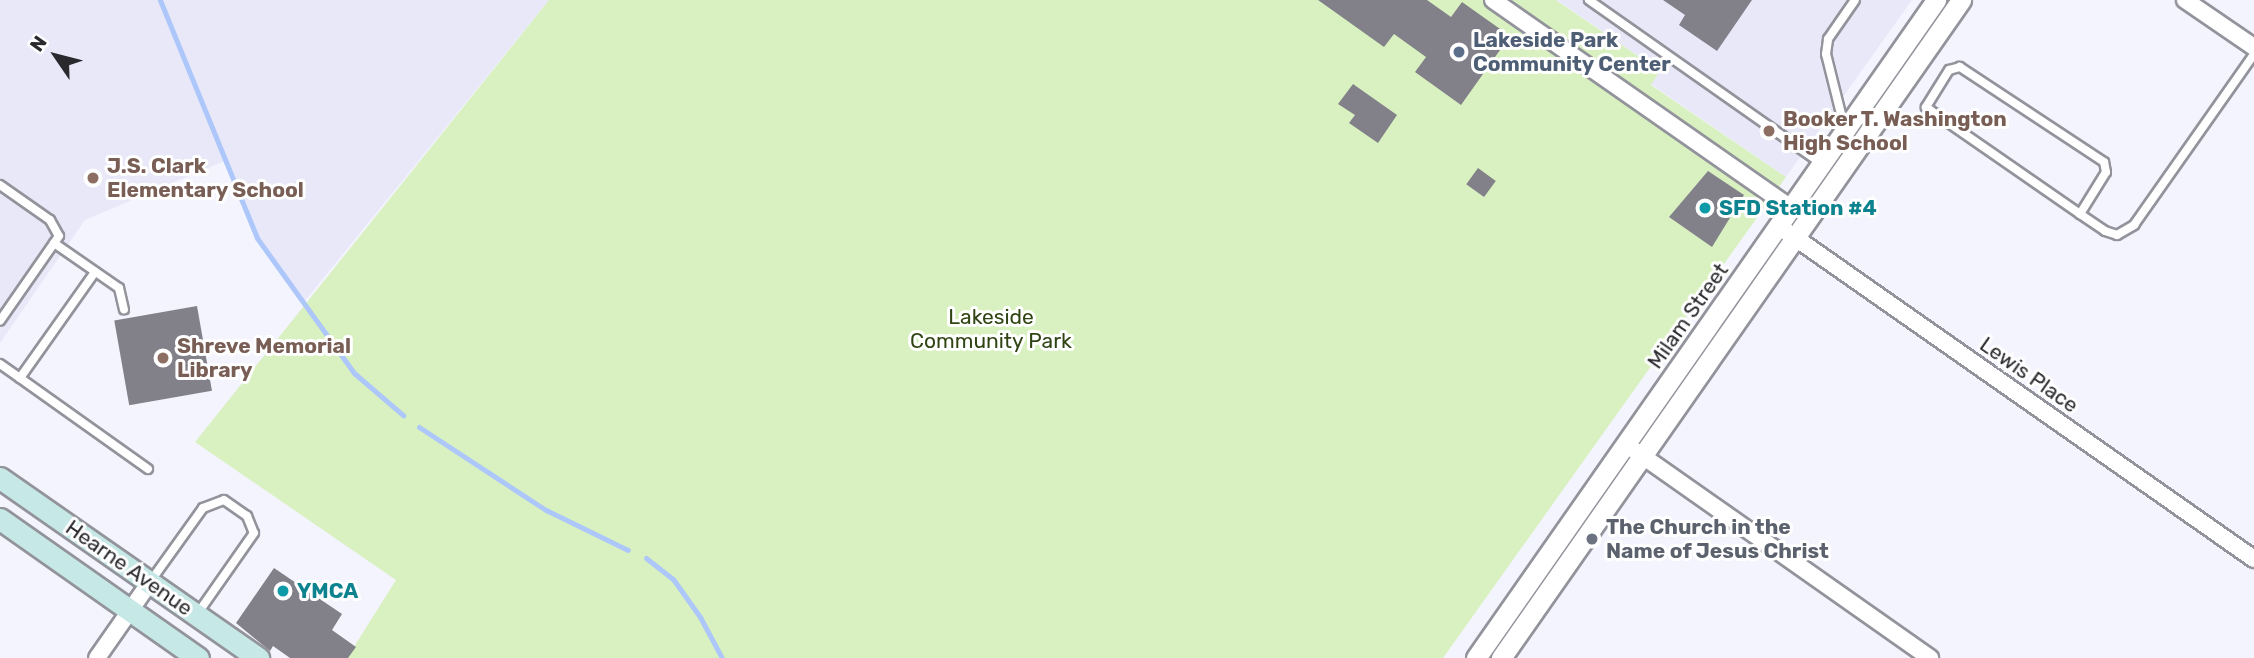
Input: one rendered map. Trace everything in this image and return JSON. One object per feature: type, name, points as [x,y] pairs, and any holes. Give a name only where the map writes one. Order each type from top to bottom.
[{"type":"main road","name":"Hearne Avenue","points":[[0,478],[258,658]]},
{"type":"main road","name":"Hearne Avenue","points":[[0,519],[198,658]]},
{"type":"street","points":[[1493,0],[1791,208]]},
{"type":"street","name":"Milam Street","points":[[1476,658],[1937,0]]},
{"type":"street","name":"Milam Street","points":[[1501,658],[1961,0]]},
{"type":"street","points":[[2185,0],[2254,47]]},
{"type":"street","name":"Lewis Place","points":[[1779,227],[2254,559]]},
{"type":"street","points":[[1626,445],[1930,658]]},
{"type":"street","points":[[97,658],[150,582]]},
{"type":"lane","points":[[1589,0],[1822,164]]},
{"type":"lane","points":[[1845,130],[1826,54],[1828,38],[1855,0]]},
{"type":"lane","points":[[2080,214],[2106,172],[2104,162],[1960,67],[1948,70],[1926,107],[2080,214],[2105,231],[2125,233],[2254,54]]},
{"type":"lane","points":[[0,321],[59,236],[50,220],[2,188]]},
{"type":"lane","points":[[54,243],[119,288],[124,309]]},
{"type":"lane","points":[[20,378],[95,272]]},
{"type":"lane","points":[[0,364],[148,469]]},
{"type":"lane","points":[[150,582],[202,508],[224,500],[247,516],[254,533],[197,615]]},
{"type":"shaded area","name":"J.S. Clark Elementary School","points":[[0,0],[549,0],[304,302],[250,223],[227,160],[85,220],[0,343]]},
{"type":"shaded area","name":"Booker T. Washington High School","points":[[1557,0],[1912,0],[1786,177],[1651,84],[1660,71]]},
{"type":"green space","name":"Lakeside Community Park","points":[[549,0],[1556,0],[1660,71],[1651,85],[1786,177],[1443,658],[347,658],[396,580],[195,442]]},
{"type":"building","name":"Lakeside Park Community Center","points":[[1318,0],[1427,0],[1451,17],[1462,2],[1510,36],[1461,105],[1415,72],[1426,57],[1394,34],[1384,47]]},
{"type":"building","points":[[1663,0],[1752,0],[1717,51],[1679,25],[1685,15]]},
{"type":"building","points":[[1353,84],[1397,115],[1378,143],[1349,123],[1355,115],[1338,104]]},
{"type":"building","points":[[1478,168],[1496,181],[1484,197],[1466,184]]},
{"type":"building","name":"SFD Station #4","points":[[1708,171],[1744,195],[1712,247],[1669,217]]},
{"type":"building","name":"Shreve Memorial Library","points":[[197,306],[212,391],[129,405],[114,321]]},
{"type":"building","name":"YMCA","points":[[274,568],[342,614],[332,630],[356,647],[348,658],[290,658],[273,646],[270,651],[236,623]]},
{"type":"waterway","points":[[160,0],[257,238],[354,373],[403,415]]},
{"type":"waterway","points":[[419,427],[546,510],[628,550]]},
{"type":"waterway","points":[[646,558],[673,579],[700,617],[722,658]]},
{"type":"place","name":"Lakeside Park Community Center","points":[[1459,52]]},
{"type":"place","name":"Booker T. Washington High School","points":[[1769,131]]},
{"type":"place","name":"J.S. Clark Elementary School","points":[[93,178]]},
{"type":"place","name":"SFD Station #4","points":[[1705,208]]},
{"type":"place","name":"Shreve Memorial Library","points":[[163,358]]},
{"type":"place","name":"The Church in the Name of Jesus Christ","points":[[1592,539]]},
{"type":"place","name":"YMCA","points":[[283,591]]}]
